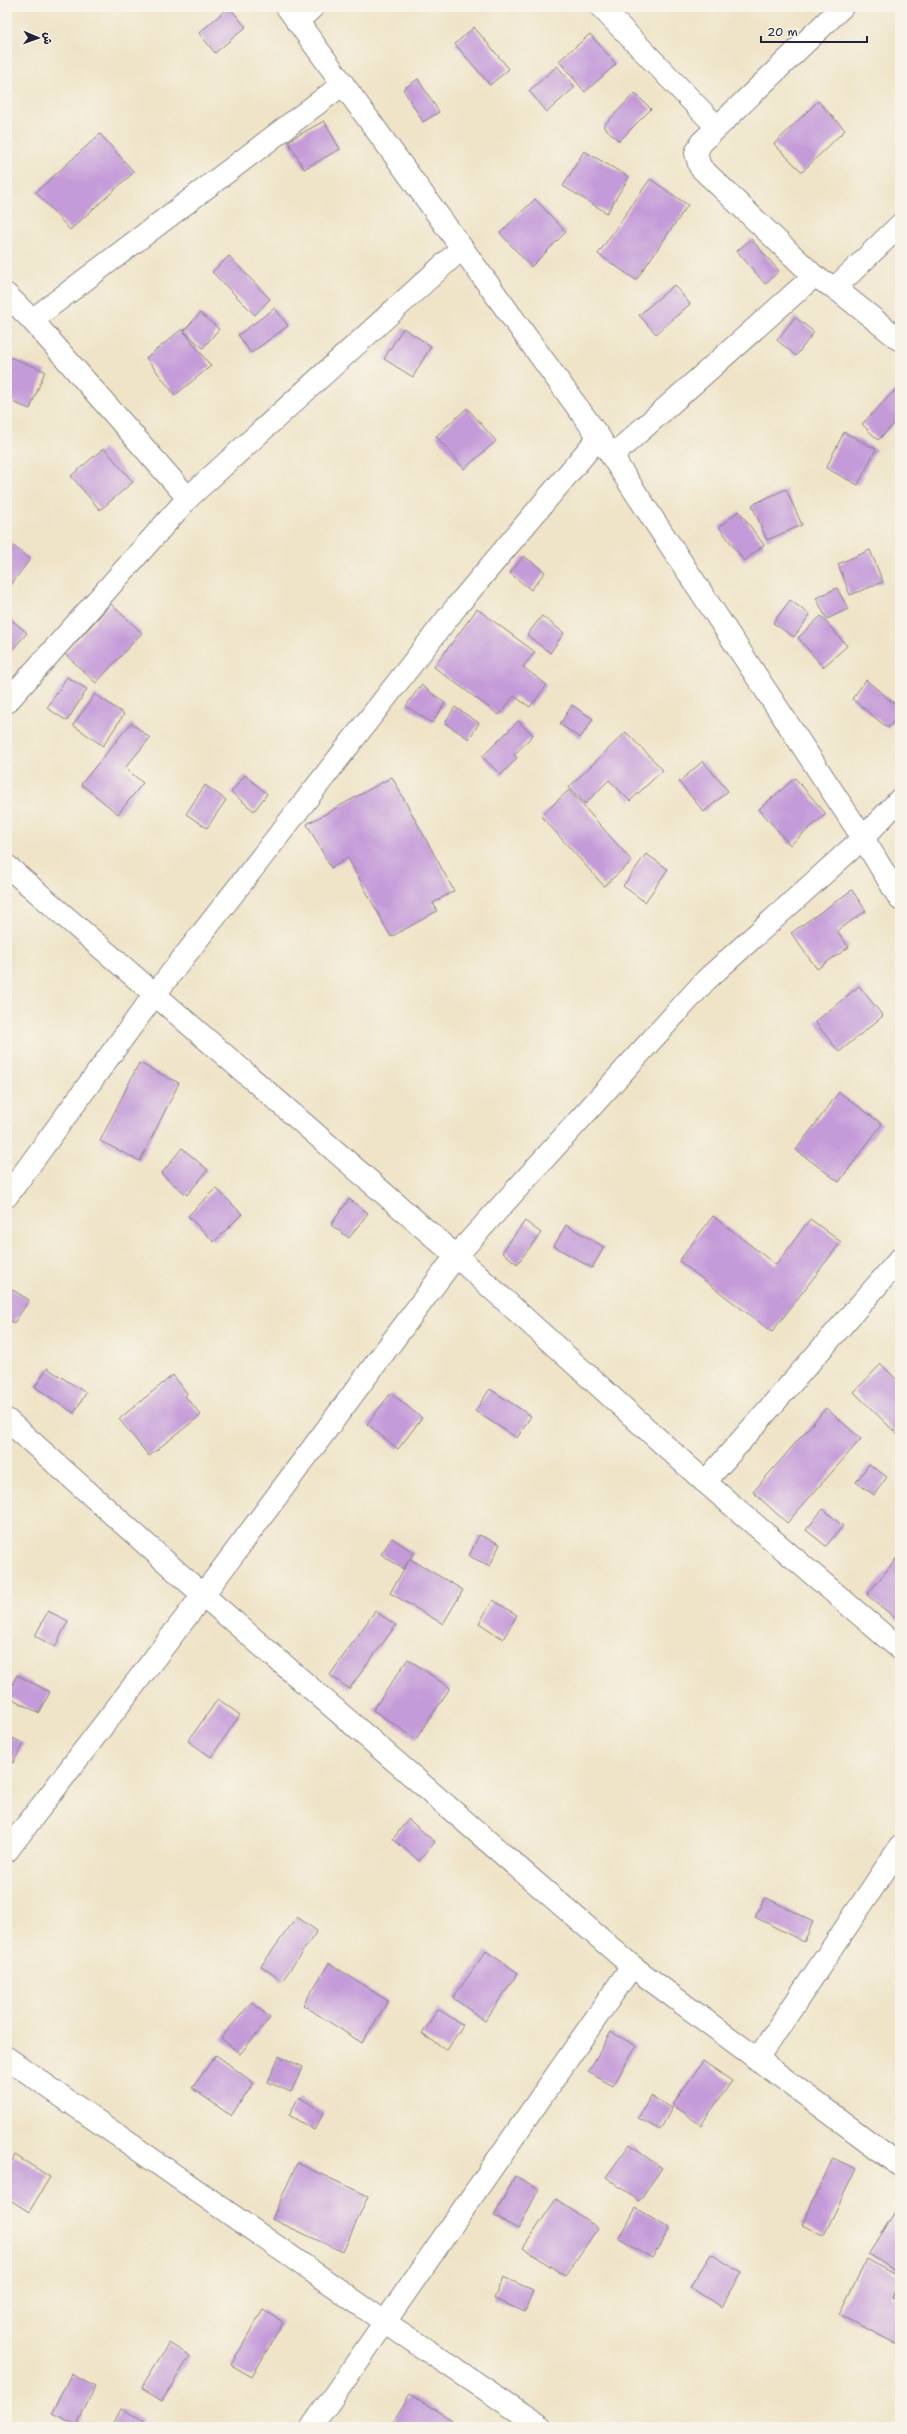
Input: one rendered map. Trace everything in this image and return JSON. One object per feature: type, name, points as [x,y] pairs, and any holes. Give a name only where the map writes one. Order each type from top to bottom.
[{"type":"street","points":[[313,7],[292,14],[599,437],[863,838],[900,899]]},
{"type":"street","points":[[601,7],[717,127]]},
{"type":"street","points":[[842,7],[717,127],[701,143],[696,153],[700,167],[814,276],[835,288],[900,340]]},
{"type":"street","points":[[32,320],[343,84]]},
{"type":"street","points":[[835,288],[900,225]]},
{"type":"street","points":[[7,702],[188,498],[462,248]]},
{"type":"street","points":[[612,456],[814,276]]},
{"type":"street","points":[[7,295],[32,320],[188,498]]},
{"type":"street","points":[[7,1196],[155,994],[457,606],[599,437]]},
{"type":"street","points":[[7,1851],[203,1594],[456,1256],[706,980],[863,838],[900,799]]},
{"type":"street","points":[[7,866],[456,1256],[705,1482],[900,1649]]},
{"type":"street","points":[[705,1482],[900,1259]]},
{"type":"street","points":[[7,1420],[203,1594],[632,1966],[900,2165]]},
{"type":"street","points":[[757,2060],[900,1847]]},
{"type":"street","points":[[312,2427],[386,2323],[632,1966]]},
{"type":"street","points":[[7,2058],[386,2323],[542,2427]]},
{"type":"building","points":[[229,7],[246,27],[215,53],[199,33]]},
{"type":"building","points":[[474,27],[509,69],[490,85],[455,44]]},
{"type":"building","points":[[590,34],[616,64],[585,92],[559,61]]},
{"type":"building","points":[[557,66],[575,87],[547,112],[529,91]]},
{"type":"building","points":[[418,79],[439,112],[423,122],[403,89]]},
{"type":"building","points":[[635,93],[651,109],[619,141],[603,126]]},
{"type":"building","points":[[818,101],[845,130],[802,172],[774,144]]},
{"type":"building","points":[[324,121],[340,149],[304,169],[288,141]]},
{"type":"building","points":[[100,134],[134,172],[70,230],[36,192]]},
{"type":"building","points":[[584,151],[629,177],[607,213],[563,186]]},
{"type":"building","points":[[650,179],[688,205],[636,280],[598,254]]},
{"type":"building","points":[[535,199],[566,232],[531,267],[500,233]]},
{"type":"building","points":[[751,239],[779,271],[765,284],[737,251]]},
{"type":"building","points":[[229,256],[270,299],[255,315],[212,272]]},
{"type":"building","points":[[674,285],[690,304],[656,334],[639,315]]},
{"type":"building","points":[[275,308],[288,326],[251,353],[238,335]]},
{"type":"building","points":[[200,313],[219,329],[203,348],[184,331]]},
{"type":"building","points":[[795,317],[814,332],[796,356],[777,340]]},
{"type":"building","points":[[403,328],[431,346],[413,377],[384,359]]},
{"type":"building","points":[[182,329],[211,366],[175,395],[146,358]]},
{"type":"building","points":[[7,356],[45,371],[30,409],[7,400]]},
{"type":"building","points":[[897,388],[900,391],[900,418],[878,440],[862,424]]},
{"type":"building","points":[[467,408],[496,441],[464,469],[436,436]]},
{"type":"building","points":[[844,432],[876,449],[858,485],[826,468]]},
{"type":"building","points":[[104,448],[133,482],[100,510],[71,476]]},
{"type":"building","points":[[786,489],[802,525],[767,540],[752,505]]},
{"type":"building","points":[[739,511],[764,545],[744,561],[719,527]]},
{"type":"building","points":[[11,544],[30,559],[7,590],[7,549]]},
{"type":"building","points":[[870,550],[883,582],[850,595],[838,564]]},
{"type":"building","points":[[524,556],[545,572],[531,590],[510,573]]},
{"type":"building","points":[[837,588],[848,609],[827,619],[816,598]]},
{"type":"building","points":[[790,600],[810,615],[794,637],[773,623]]},
{"type":"building","points":[[111,604],[142,633],[96,683],[65,654]]},
{"type":"building","points":[[477,609],[535,652],[523,667],[547,685],[530,707],[514,696],[499,715],[434,667]]},
{"type":"building","points":[[7,616],[27,633],[12,650],[7,646]]},
{"type":"building","points":[[542,616],[564,633],[550,653],[527,635]]},
{"type":"building","points":[[821,616],[847,646],[823,667],[798,638]]},
{"type":"building","points":[[67,677],[87,689],[67,721],[47,708]]},
{"type":"building","points":[[866,680],[900,708],[900,713],[888,728],[852,699]]},
{"type":"building","points":[[421,685],[445,703],[432,723],[406,706]]},
{"type":"building","points":[[95,694],[124,714],[103,746],[73,725]]},
{"type":"building","points":[[572,705],[593,719],[580,738],[560,724]]},
{"type":"building","points":[[455,707],[479,723],[469,739],[445,723]]},
{"type":"building","points":[[518,721],[533,735],[514,755],[517,758],[501,775],[482,757]]},
{"type":"building","points":[[131,723],[150,738],[125,768],[143,783],[118,814],[81,784]]},
{"type":"building","points":[[626,732],[663,770],[630,801],[609,780],[585,804],[569,787]]},
{"type":"building","points":[[703,761],[728,791],[704,812],[679,782]]},
{"type":"building","points":[[245,775],[267,794],[254,811],[231,792]]},
{"type":"building","points":[[392,777],[454,891],[433,903],[437,911],[391,937],[348,858],[331,868],[307,824]]},
{"type":"building","points":[[795,778],[826,814],[790,845],[759,809]]},
{"type":"building","points":[[205,785],[226,800],[207,828],[186,814]]},
{"type":"building","points":[[569,790],[632,861],[604,886],[541,816]]},
{"type":"building","points":[[646,854],[668,869],[645,902],[623,886]]},
{"type":"building","points":[[852,890],[866,911],[837,931],[849,947],[817,969],[791,933]]},
{"type":"building","points":[[859,986],[883,1016],[839,1052],[815,1022]]},
{"type":"building","points":[[139,1063],[179,1083],[140,1161],[100,1141]]},
{"type":"building","points":[[839,1092],[882,1124],[839,1182],[796,1150]]},
{"type":"building","points":[[182,1148],[208,1170],[187,1195],[161,1174]]},
{"type":"building","points":[[216,1188],[242,1214],[214,1242],[188,1216]]},
{"type":"building","points":[[349,1199],[368,1213],[349,1238],[331,1225]]},
{"type":"building","points":[[713,1216],[776,1265],[810,1219],[841,1242],[772,1332],[679,1261]]},
{"type":"building","points":[[525,1221],[541,1233],[517,1264],[502,1252]]},
{"type":"building","points":[[566,1225],[604,1247],[592,1268],[554,1246]]},
{"type":"building","points":[[8,1287],[29,1300],[14,1323],[7,1319]]},
{"type":"building","points":[[881,1364],[900,1383],[900,1437],[854,1392]]},
{"type":"building","points":[[47,1368],[86,1393],[74,1413],[35,1387]]},
{"type":"building","points":[[173,1375],[187,1393],[185,1396],[201,1415],[149,1456],[119,1419]]},
{"type":"building","points":[[490,1389],[531,1416],[517,1438],[475,1411]]},
{"type":"building","points":[[391,1393],[422,1418],[398,1449],[367,1424]]},
{"type":"building","points":[[826,1408],[861,1439],[787,1523],[753,1492]]},
{"type":"building","points":[[869,1464],[887,1477],[874,1495],[856,1482]]},
{"type":"building","points":[[823,1509],[843,1526],[826,1546],[806,1530]]},
{"type":"building","points":[[479,1535],[500,1544],[490,1566],[469,1556]]},
{"type":"building","points":[[392,1538],[414,1553],[403,1569],[381,1554]]},
{"type":"building","points":[[900,1554],[900,1622],[867,1595]]},
{"type":"building","points":[[410,1559],[463,1590],[443,1624],[390,1593]]},
{"type":"building","points":[[493,1600],[517,1615],[503,1639],[479,1623]]},
{"type":"building","points":[[48,1611],[68,1621],[55,1647],[35,1636]]},
{"type":"building","points":[[375,1611],[396,1625],[349,1689],[330,1675]]},
{"type":"building","points":[[408,1659],[450,1688],[416,1739],[373,1710]]},
{"type":"building","points":[[17,1675],[50,1692],[39,1713],[7,1696]]},
{"type":"building","points":[[218,1699],[240,1715],[211,1757],[188,1741]]},
{"type":"building","points":[[7,1735],[24,1744],[13,1763],[7,1760]]},
{"type":"building","points":[[408,1819],[435,1842],[419,1861],[393,1839]]},
{"type":"building","points":[[765,1897],[813,1922],[804,1942],[755,1917]]},
{"type":"building","points":[[297,1917],[317,1931],[282,1981],[261,1966]]},
{"type":"building","points":[[486,1951],[518,1973],[485,2021],[453,1998]]},
{"type":"building","points":[[329,1963],[388,2001],[362,2043],[303,2005]]},
{"type":"building","points":[[252,2002],[270,2018],[240,2054],[221,2038]]},
{"type":"building","points":[[438,2009],[463,2025],[447,2050],[422,2034]]},
{"type":"building","points":[[611,2032],[636,2046],[613,2086],[588,2072]]},
{"type":"building","points":[[216,2055],[254,2083],[231,2116],[192,2088]]},
{"type":"building","points":[[279,2056],[303,2067],[291,2092],[268,2082]]},
{"type":"building","points":[[703,2061],[732,2081],[701,2125],[672,2105]]},
{"type":"building","points":[[651,2096],[672,2108],[660,2130],[638,2118]]},
{"type":"building","points":[[299,2097],[324,2113],[314,2130],[289,2115]]},
{"type":"building","points":[[630,2144],[662,2168],[639,2201],[606,2177]]},
{"type":"building","points":[[15,2155],[50,2177],[29,2212],[7,2198],[7,2170]]},
{"type":"building","points":[[833,2158],[856,2169],[824,2235],[802,2225]]},
{"type":"building","points":[[297,2163],[368,2196],[343,2252],[272,2219]]},
{"type":"building","points":[[515,2176],[539,2189],[518,2229],[494,2216]]},
{"type":"building","points":[[556,2199],[598,2228],[565,2276],[523,2248]]},
{"type":"building","points":[[899,2207],[900,2208],[900,2274],[869,2254]]},
{"type":"building","points":[[636,2208],[670,2228],[652,2258],[619,2239]]},
{"type":"building","points":[[711,2254],[742,2273],[721,2307],[690,2287]]},
{"type":"building","points":[[867,2259],[900,2277],[900,2283],[892,2297],[900,2301],[900,2346],[839,2314]]},
{"type":"building","points":[[503,2277],[533,2290],[525,2312],[494,2299]]},
{"type":"building","points":[[263,2310],[283,2322],[252,2377],[231,2365]]},
{"type":"building","points":[[169,2343],[190,2356],[162,2401],[141,2388]]},
{"type":"building","points":[[71,2374],[95,2387],[77,2425],[52,2413]]},
{"type":"building","points":[[410,2394],[452,2420],[448,2427],[390,2427]]},
{"type":"building","points":[[121,2409],[143,2420],[140,2427],[112,2427]]}]
